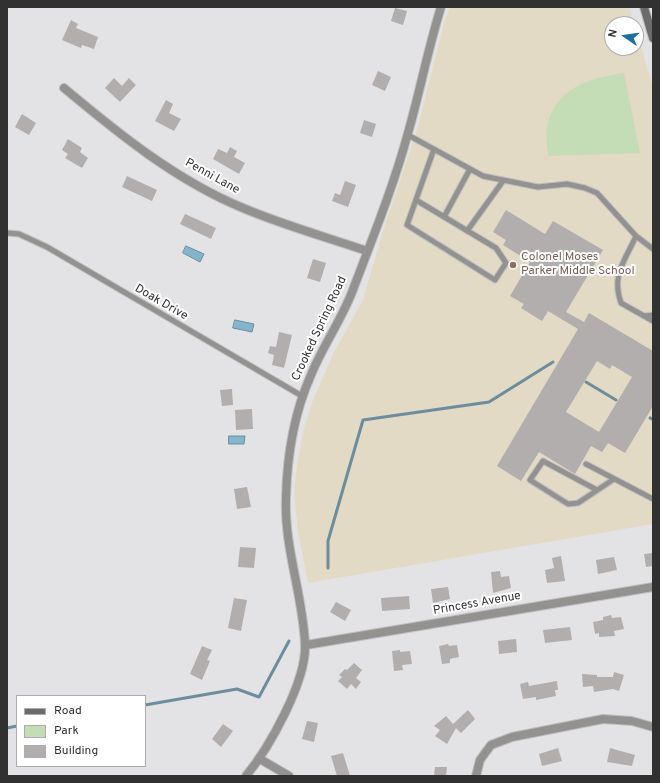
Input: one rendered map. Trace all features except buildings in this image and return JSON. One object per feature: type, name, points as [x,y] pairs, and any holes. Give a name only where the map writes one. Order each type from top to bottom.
[{"type":"main road","points":[[644,7],[653,38]]},
{"type":"street","name":"Crooked Spring Road","points":[[246,776],[260,759],[289,703],[299,679],[306,645],[289,548],[285,500],[289,452],[302,396],[311,374],[353,290],[367,251],[408,135],[441,7]]},
{"type":"street","name":"Penni Lane","points":[[64,88],[113,129],[199,187],[243,208],[367,251]]},
{"type":"street","name":"Princess Avenue","points":[[306,645],[653,587]]},
{"type":"street","points":[[476,776],[480,760],[491,745],[512,737],[603,719],[632,721],[653,726]]},
{"type":"street","points":[[260,759],[289,776]]},
{"type":"lane","points":[[408,135],[483,176],[538,187],[567,184],[585,188],[597,193],[636,236],[653,249]]},
{"type":"lane","points":[[416,200],[496,248],[506,263],[495,280],[407,225],[434,149]]},
{"type":"lane","points":[[444,217],[470,169]]},
{"type":"lane","points":[[467,231],[503,181]]},
{"type":"lane","name":"Doak Drive","points":[[7,233],[19,234],[47,248],[302,396]]},
{"type":"lane","points":[[636,236],[617,278],[617,290],[621,303],[653,322]]},
{"type":"lane","points":[[644,316],[653,315]]},
{"type":"lane","points":[[598,490],[543,461],[530,480],[568,504],[578,503],[598,490],[614,479]]},
{"type":"lane","points":[[586,464],[653,499]]},
{"type":"shaded area","name":"Colonel Moses Parker Middle School","points":[[450,7],[629,7],[632,16],[604,16],[604,56],[644,56],[653,87],[653,524],[308,583],[298,532],[294,493],[297,464],[304,428],[313,400],[333,354],[363,300],[383,231],[418,126],[444,23]]},
{"type":"green space","points":[[624,73],[640,153],[548,156],[546,131],[551,114],[557,103],[565,94],[586,82]]},
{"type":"water","points":[[186,246],[204,254],[200,262],[183,253]]},
{"type":"water","points":[[235,320],[254,324],[252,332],[233,328]]},
{"type":"water","points":[[229,436],[245,436],[244,444],[229,444]]},
{"type":"waterway","points":[[328,568],[328,541],[363,420],[489,402],[553,362]]},
{"type":"waterway","points":[[586,382],[616,400]]},
{"type":"waterway","points":[[146,705],[237,689],[259,697],[289,641]]},
{"type":"waterway","points":[[7,728],[16,726]]},
{"type":"place","name":"Colonel Moses Parker Middle School","points":[[513,265]]}]
